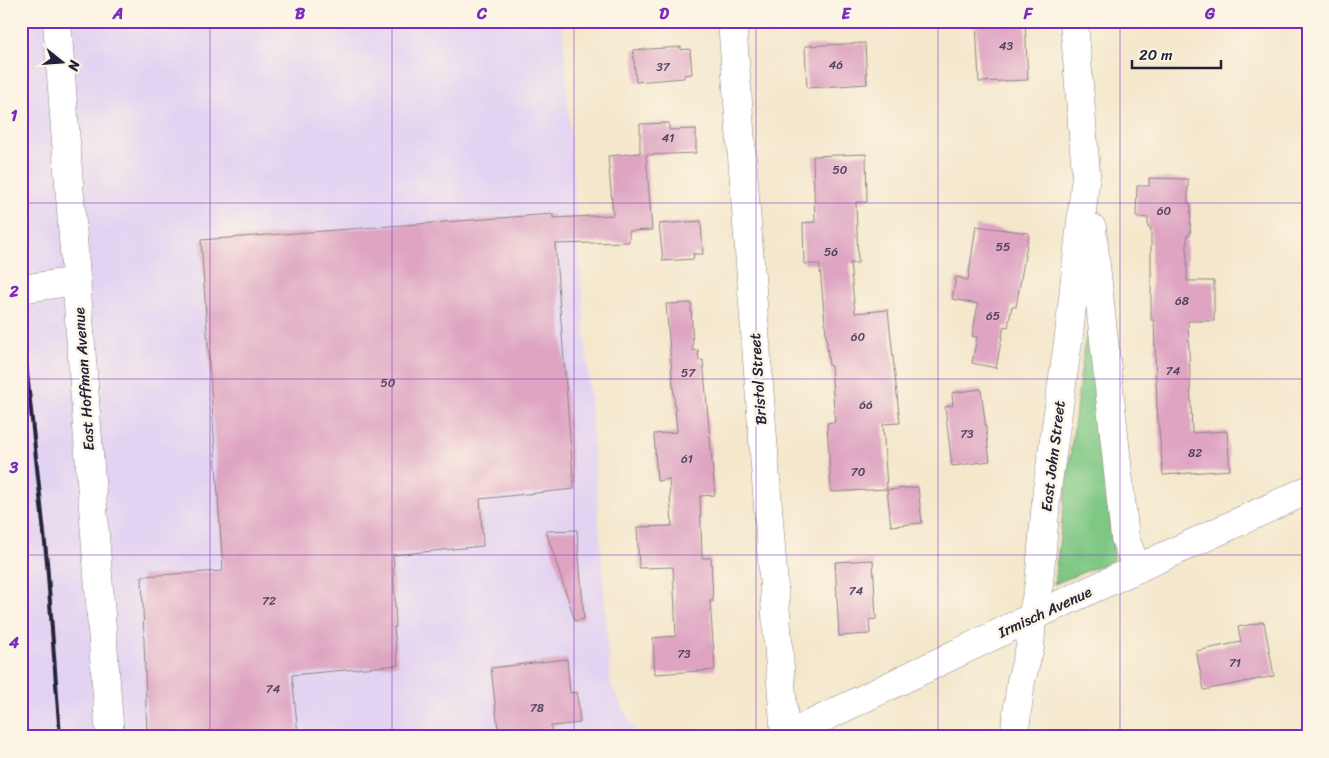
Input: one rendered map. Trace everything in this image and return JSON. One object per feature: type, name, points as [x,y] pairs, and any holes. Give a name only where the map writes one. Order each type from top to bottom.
[{"type":"street","name":"East Hoffman Avenue","points":[[57,21],[110,737]]},
{"type":"street","name":"Bristol Street","points":[[732,21],[784,736]]},
{"type":"street","name":"East John Street","points":[[1074,21],[1086,174],[1126,538],[1137,569]]},
{"type":"street","name":"East John Street","points":[[1014,737],[1022,681],[1030,646],[1032,617],[1039,584],[1047,489],[1069,335],[1086,174]]},
{"type":"street","points":[[21,288],[76,281]]},
{"type":"street","name":"Irmisch Avenue","points":[[784,736],[1032,617],[1308,490]]},
{"type":"shaded area","points":[[21,21],[562,21],[611,684],[638,737],[21,737]]},
{"type":"green space","points":[[1092,329],[1096,340],[1114,560],[1054,584],[1085,339],[1088,331]]},
{"type":"building","points":[[976,21],[1025,21],[1028,80],[979,82]]},
{"type":"building","points":[[865,43],[867,84],[807,88],[805,46]]},
{"type":"building","points":[[681,47],[681,50],[690,49],[692,74],[684,75],[684,78],[636,82],[633,50]]},
{"type":"building","points":[[669,123],[669,130],[696,129],[696,153],[646,155],[652,230],[629,231],[629,242],[555,244],[574,489],[480,499],[483,546],[393,555],[396,627],[394,627],[398,665],[292,675],[298,734],[267,737],[147,737],[142,576],[223,571],[201,240],[553,214],[553,218],[613,215],[608,156],[640,153],[640,124]]},
{"type":"building","points":[[866,154],[867,202],[856,202],[858,263],[850,263],[855,313],[888,310],[900,423],[883,424],[887,489],[831,492],[827,423],[835,422],[831,366],[829,366],[820,269],[819,264],[804,264],[803,223],[815,222],[813,156]]},
{"type":"building","points":[[1149,178],[1188,179],[1188,203],[1191,204],[1190,235],[1187,235],[1187,281],[1214,281],[1214,321],[1188,321],[1192,433],[1227,431],[1230,470],[1163,475],[1157,407],[1154,320],[1151,320],[1151,228],[1148,228],[1148,218],[1136,217],[1137,186],[1149,186]]},
{"type":"building","points":[[701,221],[703,254],[693,254],[694,259],[663,261],[659,224]]},
{"type":"building","points":[[976,226],[1029,233],[1016,307],[1012,306],[1008,327],[1004,326],[996,368],[972,363],[977,337],[972,336],[978,304],[952,299],[956,277],[968,280]]},
{"type":"building","points":[[691,303],[693,351],[698,350],[699,361],[703,360],[715,495],[700,496],[702,558],[711,558],[713,601],[710,601],[715,670],[655,674],[653,638],[676,636],[673,567],[639,568],[637,527],[672,526],[669,479],[657,481],[654,434],[677,432],[666,304]]},
{"type":"building","points":[[981,389],[990,461],[952,466],[945,407],[953,405],[952,393]]},
{"type":"building","points":[[918,487],[922,523],[891,526],[887,490]]},
{"type":"building","points":[[577,530],[584,619],[575,621],[546,531]]},
{"type":"building","points":[[873,560],[876,619],[869,620],[870,634],[839,636],[835,562]]},
{"type":"building","points":[[1264,622],[1274,676],[1204,690],[1196,651],[1241,642],[1238,627]]},
{"type":"building","points":[[567,659],[570,693],[577,692],[580,723],[551,726],[552,737],[499,737],[491,668]]},
{"type":"railway","points":[[21,316],[47,562],[60,737]]},
{"type":"railway","points":[[21,721],[22,737]]}]
